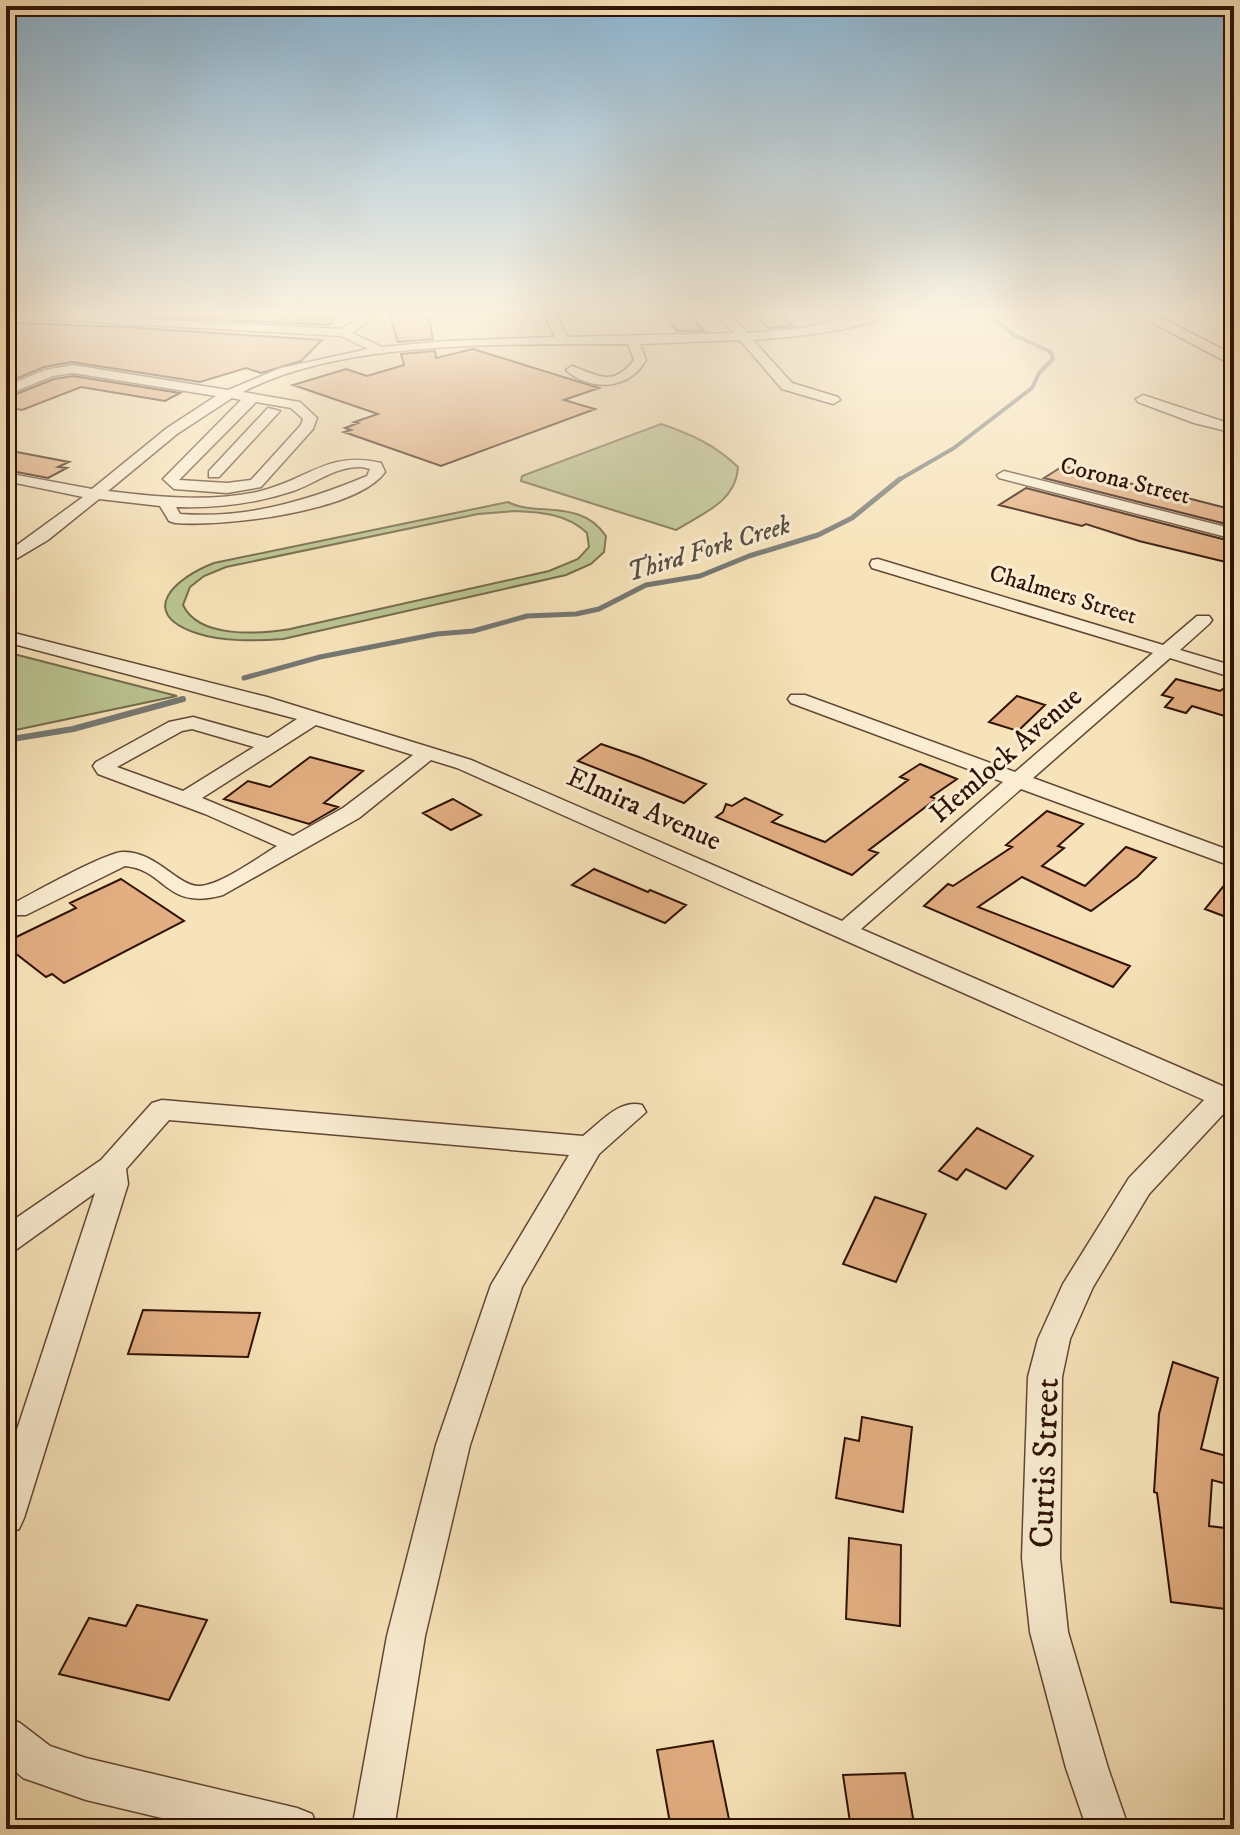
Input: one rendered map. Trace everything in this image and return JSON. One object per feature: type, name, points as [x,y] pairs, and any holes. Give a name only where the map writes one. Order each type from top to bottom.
[{"type":"street","points":[[6,560],[42,537],[97,494],[183,419],[219,398]]},
{"type":"street","points":[[245,398],[295,405],[310,418],[308,426],[256,484],[193,487],[174,484],[170,479],[177,471],[253,399]]},
{"type":"street","points":[[825,398],[833,400]]},
{"type":"street","points":[[1143,399],[1208,423],[1234,429]]},
{"type":"street","points":[[214,474],[273,411]]},
{"type":"street","points":[[6,477],[97,494],[213,502],[252,497],[296,485],[329,466],[344,463],[376,466],[378,472],[372,479],[312,502],[218,520],[175,518],[164,500]]},
{"type":"street","points":[[177,471],[262,476]]},
{"type":"street","name":"Corona Street","points":[[1004,475],[1234,534]]},
{"type":"street","name":"Chalmers Street","points":[[878,564],[1234,672]]},
{"type":"street","name":"Hemlock Avenue","points":[[844,931],[1203,620]]},
{"type":"street","name":"Elmira Avenue","points":[[6,636],[314,717],[429,752],[535,793],[1228,1099]]},
{"type":"street","points":[[798,699],[1234,860]]},
{"type":"street","points":[[185,799],[314,717]]},
{"type":"street","points":[[271,745],[193,723],[176,726],[103,766],[105,770],[185,799],[294,845]]},
{"type":"street","points":[[18,910],[121,859],[135,858],[194,893],[211,893],[351,813],[429,752]]},
{"type":"street","name":"Curtis Street","points":[[1108,1829],[1087,1768],[1049,1632],[1041,1558],[1045,1377],[1054,1339],[1079,1284],[1139,1186],[1228,1099]]},
{"type":"street","points":[[6,1241],[111,1167],[162,1110],[589,1147]]},
{"type":"street","points":[[373,1829],[406,1636],[453,1445],[507,1285],[589,1147],[632,1112]]},
{"type":"street","points":[[6,1518],[113,1184],[111,1167]]},
{"type":"street","points":[[6,1737],[38,1763],[86,1779],[297,1829]]},
{"type":"green space","points":[[661,424],[702,441],[738,467],[736,479],[725,498],[676,530],[521,481],[522,476]]},
{"type":"green space","points":[[508,502],[571,512],[595,524],[606,536],[604,552],[591,564],[566,575],[283,639],[239,640],[206,636],[178,625],[168,615],[165,605],[168,595],[187,577],[214,563]],"holes":[[[515,511],[544,513],[571,522],[587,533],[589,547],[578,559],[549,571],[290,629],[247,633],[216,629],[202,624],[183,605],[190,587],[204,576],[226,567],[478,514]]]},
{"type":"green space","points":[[6,652],[177,696],[6,732]]},
{"type":"building","points":[[6,398],[54,398],[22,410],[6,407]]},
{"type":"building","points":[[145,398],[171,398],[165,401]]},
{"type":"building","points":[[330,398],[571,398],[564,400],[595,409],[441,466],[344,432],[351,430],[345,428],[358,423],[354,422],[378,414]]},
{"type":"building","points":[[6,450],[69,462],[58,467],[67,468],[48,478],[6,470]]},
{"type":"building","points":[[1063,466],[1234,510],[1234,526],[1044,478]]},
{"type":"building","points":[[1026,488],[1234,542],[1234,564],[1139,541],[1086,524],[1082,526],[999,505]]},
{"type":"building","points":[[1176,679],[1220,691],[1234,681],[1234,719],[1192,706],[1186,713],[1165,707],[1173,698],[1162,695]]},
{"type":"building","points":[[1017,696],[1045,705],[1018,731],[989,722]]},
{"type":"building","points":[[601,744],[706,784],[684,803],[578,761]]},
{"type":"building","points":[[310,757],[363,771],[324,803],[338,807],[309,824],[224,799],[248,781],[270,787]]},
{"type":"building","points":[[920,764],[957,779],[869,850],[878,853],[852,875],[716,817],[723,812],[726,804],[732,806],[745,798],[782,815],[772,822],[825,842],[908,780],[900,777]]},
{"type":"building","points":[[453,799],[481,815],[451,830],[423,813]]},
{"type":"building","points":[[1047,811],[1083,824],[1058,846],[1064,848],[1042,866],[1085,886],[1126,847],[1156,858],[1137,877],[1091,911],[1022,877],[978,907],[1130,966],[1113,987],[924,906],[948,884],[953,886],[1012,847],[1006,845]]},
{"type":"building","points":[[594,869],[686,905],[665,923],[572,885]]},
{"type":"building","points":[[1234,873],[1234,920],[1205,909]]},
{"type":"building","points":[[121,879],[184,921],[64,983],[52,974],[46,977],[6,946],[6,942],[76,908],[70,903]]},
{"type":"building","points":[[977,1128],[1033,1156],[1006,1189],[966,1169],[957,1180],[939,1171]]},
{"type":"building","points":[[875,1197],[926,1214],[896,1282],[843,1264]]},
{"type":"building","points":[[143,1310],[260,1313],[248,1357],[128,1354]]},
{"type":"building","points":[[1173,1362],[1218,1378],[1201,1449],[1234,1458],[1234,1486],[1212,1480],[1209,1526],[1225,1528],[1234,1584],[1234,1610],[1171,1602],[1157,1493],[1154,1492],[1159,1414]]},
{"type":"building","points":[[862,1417],[912,1427],[903,1512],[836,1498],[845,1438],[859,1441]]},
{"type":"building","points":[[849,1538],[901,1545],[900,1626],[846,1619]]},
{"type":"building","points":[[137,1605],[207,1620],[169,1700],[59,1674],[89,1618],[126,1626]]},
{"type":"building","points":[[713,1741],[731,1829],[671,1829],[657,1750]]},
{"type":"building","points":[[905,1773],[915,1829],[851,1829],[843,1775]]},
{"type":"waterway","name":"Third Fork Creek","points":[[899,480],[954,448],[1019,398]]},
{"type":"waterway","name":"Third Fork Creek","points":[[244,678],[320,657],[437,634],[473,631],[527,616],[576,614],[599,609],[646,585],[700,576],[749,556],[818,535],[852,518],[899,480]]},
{"type":"waterway","name":"Third Fork Creek","points":[[6,740],[73,729],[183,699]]}]
